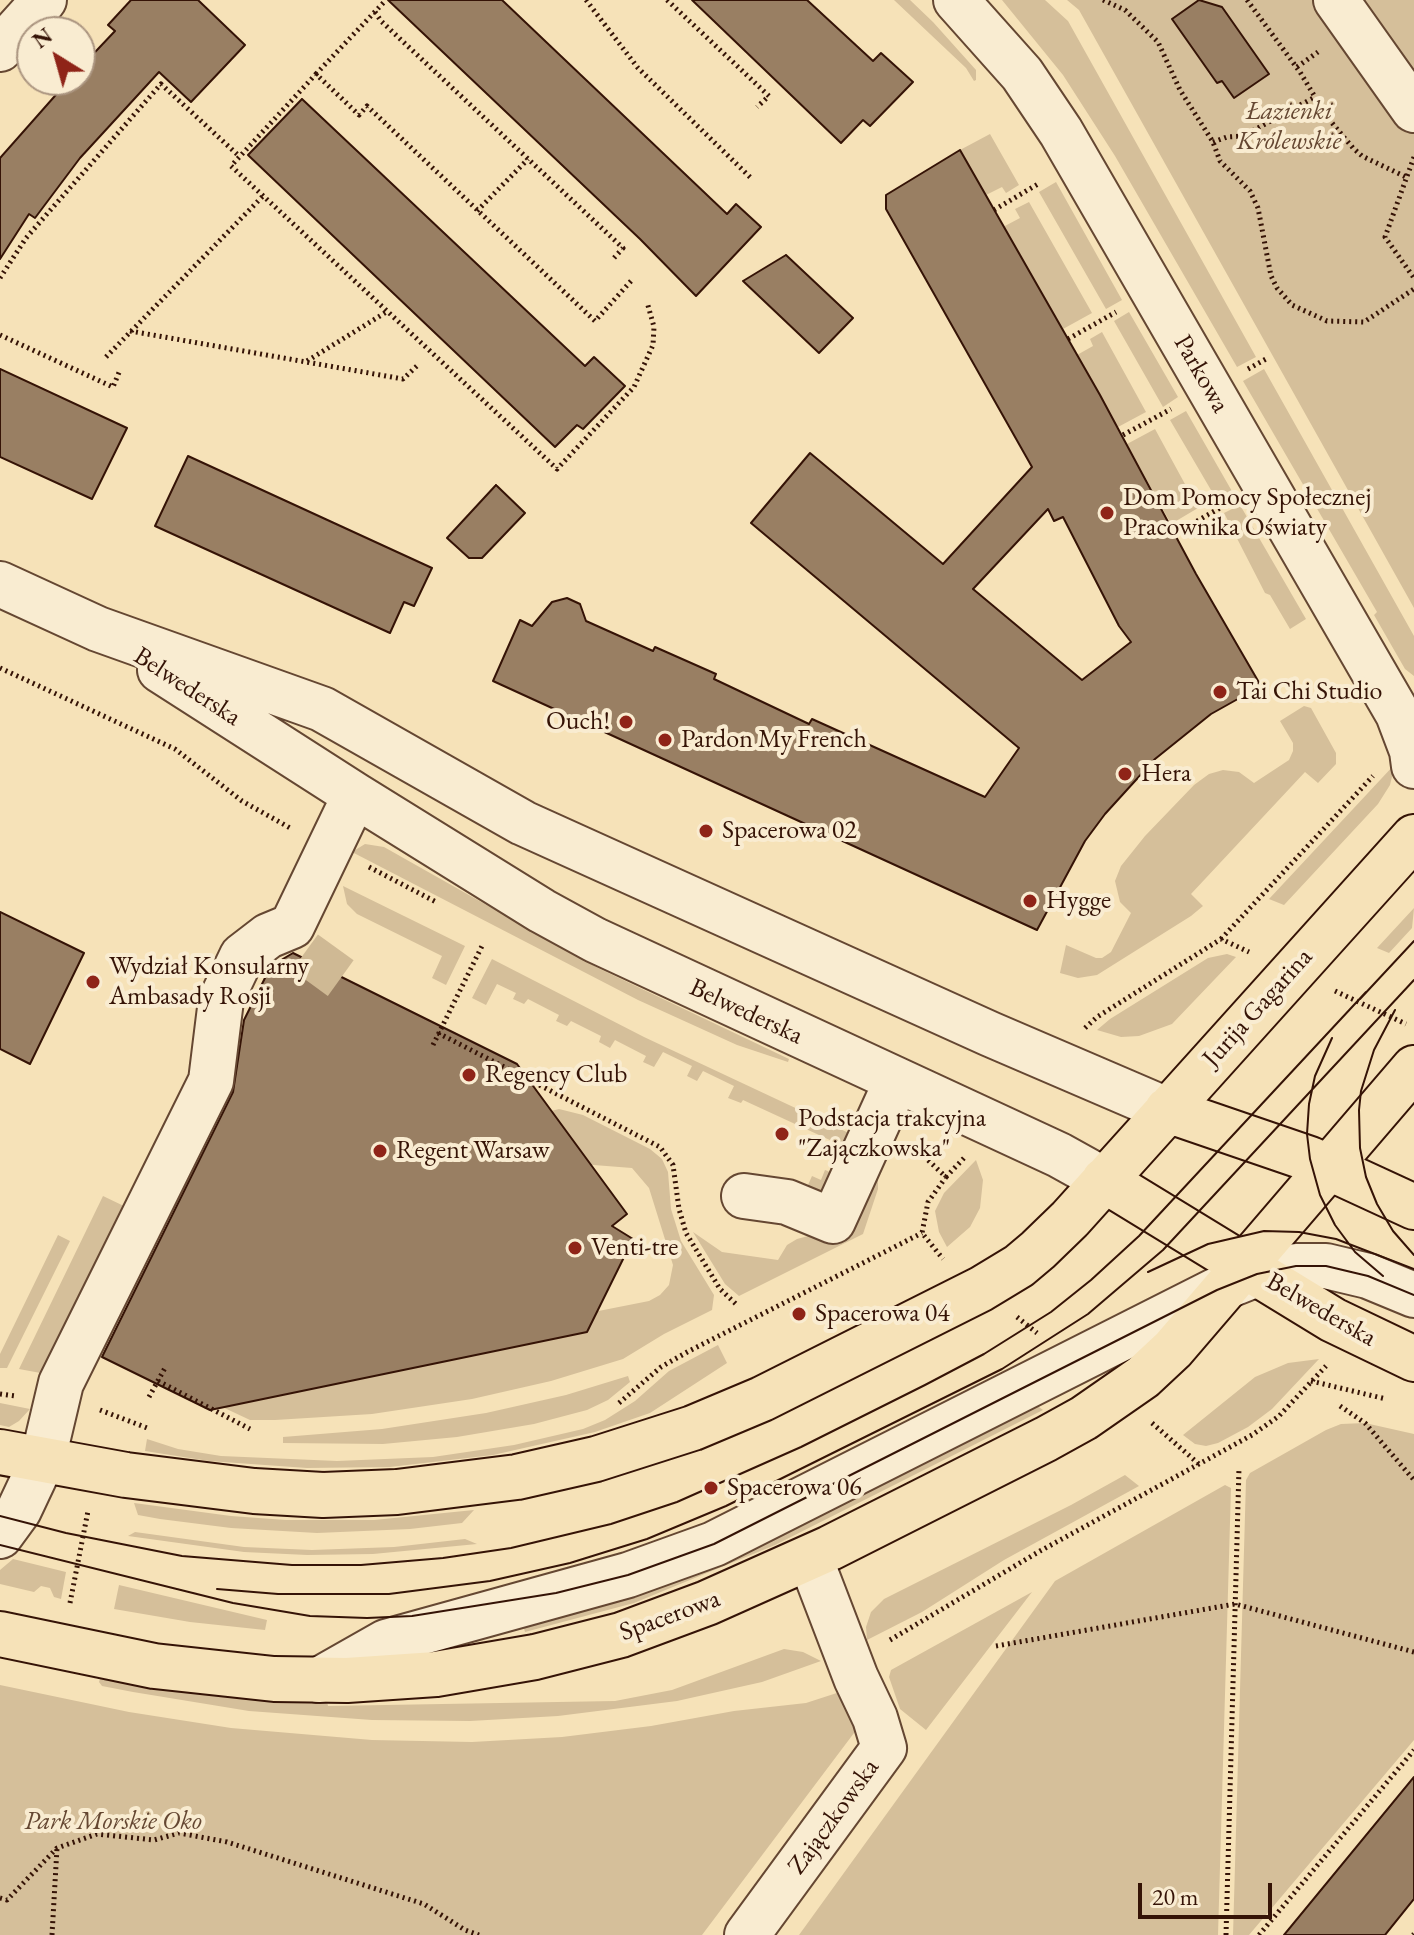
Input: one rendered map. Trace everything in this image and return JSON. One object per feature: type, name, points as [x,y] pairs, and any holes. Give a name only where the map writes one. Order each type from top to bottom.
[{"type":"main road","name":"Jurija Gagarina","points":[[1104,1180],[1414,837]]},
{"type":"main road","points":[[1242,1275],[1414,1068]]},
{"type":"main road","name":"Belwederska","points":[[1167,1110],[1329,1167],[1414,1207]]},
{"type":"main road","name":"Belwederska","points":[[1104,1180],[1242,1275],[1356,1334],[1414,1359]]},
{"type":"main road","points":[[0,1452],[177,1483],[323,1495],[397,1492],[471,1484],[596,1459],[693,1428],[762,1399],[999,1279],[1053,1236],[1104,1180]]},
{"type":"main road","name":"Spacerowa","points":[[0,1634],[154,1666],[220,1675],[319,1680],[436,1674],[578,1647],[664,1620],[810,1558],[1046,1439],[1107,1403],[1158,1365],[1242,1275]]},
{"type":"street","points":[[0,49],[44,0]]},
{"type":"street","name":"Parkowa","points":[[956,0],[1022,74],[1072,150],[1398,714],[1412,751],[1395,769]]},
{"type":"street","points":[[1336,0],[1414,110]]},
{"type":"street","name":"Belwederska","points":[[0,584],[98,629],[322,709],[523,823],[1167,1110]]},
{"type":"street","name":"Belwederska","points":[[98,629],[542,911],[595,940],[1059,1155],[1104,1180]]},
{"type":"street","points":[[0,1536],[19,1510],[43,1459],[61,1383],[211,1081],[221,1000],[242,956],[268,936],[292,926],[355,795]]},
{"type":"street","points":[[744,1196],[787,1202],[833,1221],[897,1080]]},
{"type":"street","points":[[319,1680],[386,1642],[628,1575],[714,1544],[1242,1275],[1296,1266],[1326,1266],[1355,1271],[1414,1295]]},
{"type":"street","name":"Zajączkowska","points":[[747,1935],[884,1748],[875,1718],[810,1558]]},
{"type":"path","points":[[386,0],[231,166],[557,469],[634,387],[653,345],[654,327],[647,302]]},
{"type":"path","points":[[586,0],[638,68],[752,179]]},
{"type":"path","points":[[667,0],[769,96],[757,107]]},
{"type":"path","points":[[1103,0],[1125,10],[1158,42],[1180,90],[1213,142],[1220,161],[1250,191],[1258,208],[1271,276],[1292,305],[1327,321],[1364,322],[1414,289]]},
{"type":"path","points":[[1247,0],[1300,72],[1327,117],[1353,148],[1362,156],[1406,177]]},
{"type":"path","points":[[375,12],[623,248],[614,258]]},
{"type":"path","points":[[316,74],[359,115],[367,106],[595,321],[631,281]]},
{"type":"path","points":[[0,278],[26,238],[55,203],[161,84],[239,156]]},
{"type":"path","points":[[1213,142],[1243,136],[1315,97]]},
{"type":"path","points":[[1414,157],[1385,237],[1414,278]]},
{"type":"path","points":[[477,211],[528,159]]},
{"type":"path","points":[[994,210],[1041,182]]},
{"type":"path","points":[[106,357],[263,196]]},
{"type":"path","points":[[1068,339],[1128,304]]},
{"type":"path","points":[[306,362],[388,311]]},
{"type":"path","points":[[130,331],[403,379],[419,364]]},
{"type":"path","points":[[0,335],[113,387],[120,370]]},
{"type":"path","points":[[1123,435],[1184,401]]},
{"type":"path","points":[[1176,533],[1239,497]]},
{"type":"path","points":[[1084,1029],[1221,939],[1395,769]]},
{"type":"path","points":[[1221,939],[1248,952]]},
{"type":"path","points":[[433,1045],[483,944]]},
{"type":"path","points":[[1332,990],[1400,1021]]},
{"type":"path","points":[[438,1033],[660,1147],[673,1165],[686,1233],[720,1289],[737,1305]]},
{"type":"path","points":[[612,1407],[661,1367],[689,1351],[922,1233]]},
{"type":"path","points":[[849,1659],[927,1620],[1040,1551],[1200,1465],[1270,1423],[1335,1356]]},
{"type":"path","points":[[149,1397],[166,1366]]},
{"type":"path","points":[[158,1381],[250,1429]]},
{"type":"path","points":[[1311,1381],[1388,1399]]},
{"type":"path","points":[[1340,1406],[1365,1423],[1414,1480]]},
{"type":"path","points":[[97,1409],[154,1431]]},
{"type":"path","points":[[1171,1439],[1200,1465]]},
{"type":"path","points":[[1226,1935],[1239,1468]]},
{"type":"path","points":[[69,1605],[90,1503]]},
{"type":"path","points":[[996,1646],[1235,1604],[1414,1652]]},
{"type":"path","points":[[1259,1935],[1414,1750]]},
{"type":"path","points":[[0,1898],[7,1900],[57,1848],[97,1834],[154,1840],[179,1833],[227,1842],[424,1904],[465,1930],[479,1935]]},
{"type":"path","points":[[52,1935],[57,1848]]},
{"type":"green space","points":[[894,0],[910,0],[933,22],[976,70],[976,80],[974,81],[966,68]]},
{"type":"green space","points":[[1002,0],[1045,0],[1068,21],[1256,357],[1237,367],[1115,156],[1063,75]]},
{"type":"green space","name":"Łazienki Królewskie","points":[[1067,0],[1414,0],[1414,608],[1079,10]]},
{"type":"green space","points":[[990,134],[1019,185],[1006,193],[1002,187],[986,195],[960,150]]},
{"type":"green space","points":[[1056,182],[1122,300],[1106,309],[1039,192]]},
{"type":"green space","points":[[1029,202],[1092,313],[1063,329],[1003,227],[1020,218],[1015,209]]},
{"type":"green space","points":[[1129,312],[1178,397],[1163,407],[1114,321]]},
{"type":"green space","points":[[1102,332],[1146,412],[1118,427],[1077,355],[1093,346],[1090,339]]},
{"type":"green space","points":[[1264,369],[1414,636],[1414,676],[1405,669],[1374,615],[1377,612],[1243,381]]},
{"type":"green space","points":[[1186,411],[1233,493],[1218,502],[1170,420]]},
{"type":"green space","points":[[1155,429],[1198,508],[1171,524],[1127,444]]},
{"type":"green space","points":[[1240,505],[1306,619],[1290,629],[1270,595],[1265,593],[1224,513]]},
{"type":"green space","points":[[1304,706],[1311,708],[1336,753],[1336,764],[1318,783],[1305,772],[1191,894],[1203,906],[1191,916],[1097,975],[1078,978],[1060,973],[1066,945],[1096,958],[1111,952],[1131,913],[1120,902],[1115,881],[1121,866],[1145,836],[1194,785],[1209,774],[1223,770],[1239,772],[1254,783],[1289,760],[1293,743],[1280,721]]},
{"type":"green space","points":[[1395,764],[1390,785],[1378,804],[1284,905],[1269,899]]},
{"type":"green space","points":[[365,844],[384,847],[598,968],[789,1059],[788,1062],[737,1045],[638,1000],[352,852]]},
{"type":"green space","points":[[343,886],[465,946],[446,985],[432,978],[442,956],[357,914],[347,904]]},
{"type":"green space","points":[[1414,908],[1412,928],[1389,953],[1377,948]]},
{"type":"green space","points":[[1227,954],[1236,957],[1172,1024],[1139,1036],[1121,1037],[1097,1030],[1208,958]]},
{"type":"green space","points":[[492,959],[644,1037],[858,1138],[835,1188],[818,1197],[810,1192],[808,1185],[812,1176],[821,1180],[825,1170],[835,1174],[845,1150],[743,1100],[741,1103],[728,1098],[734,1086],[703,1071],[697,1081],[687,1076],[692,1066],[663,1052],[654,1067],[643,1062],[646,1056],[615,1040],[610,1048],[599,1042],[601,1036],[571,1021],[567,1026],[556,1021],[559,1015],[528,999],[524,1004],[513,999],[516,993],[497,984],[486,1005],[472,998]]},
{"type":"green space","points":[[559,1109],[583,1115],[650,1149],[662,1159],[668,1172],[671,1209],[681,1241],[714,1295],[712,1310],[623,1359],[551,1381],[472,1399],[372,1414],[275,1420],[250,1420],[216,1404],[553,1320],[649,1301],[660,1295],[669,1285],[673,1265],[649,1188],[632,1168],[581,1164],[547,1112]]},
{"type":"green space","points":[[976,1160],[983,1180],[980,1208],[970,1227],[947,1247],[939,1232],[935,1211],[944,1193]]},
{"type":"green space","points":[[878,1171],[878,1189],[863,1234],[739,1296],[725,1284],[693,1232],[722,1252],[778,1260],[787,1245],[812,1235]]},
{"type":"green space","points":[[103,1196],[128,1208],[46,1374],[19,1369]]},
{"type":"green space","points":[[58,1235],[70,1241],[7,1368],[0,1368],[0,1354]]},
{"type":"green space","points":[[718,1345],[727,1363],[650,1413],[595,1432],[493,1455],[390,1467],[307,1468],[209,1461],[145,1451],[147,1439],[178,1449],[221,1456],[337,1461],[433,1457],[514,1445],[583,1429],[605,1420],[635,1401],[669,1371]]},
{"type":"green space","points":[[1319,1359],[1272,1409],[1248,1427],[1206,1446],[1195,1444],[1183,1435],[1255,1377],[1288,1363]]},
{"type":"green space","points":[[628,1376],[630,1382],[608,1400],[587,1410],[534,1424],[457,1437],[383,1444],[283,1443],[283,1437],[382,1429],[486,1413],[566,1395]]},
{"type":"green space","points":[[1028,1399],[1043,1410],[775,1545],[634,1603],[525,1632],[521,1618]]},
{"type":"green space","points":[[0,1403],[30,1409],[9,1427],[0,1425]]},
{"type":"green space","points":[[1365,1423],[1414,1434],[1414,1740],[1249,1935],[1233,1935],[1246,1480],[1250,1473],[1326,1430],[1341,1424]]},
{"type":"green space","points":[[1125,1475],[1139,1486],[1004,1560],[922,1612],[867,1640],[866,1627],[871,1612],[884,1599]]},
{"type":"green space","points":[[1225,1485],[1231,1488],[1218,1935],[799,1935],[1055,1581]]},
{"type":"green space","points":[[134,1503],[286,1520],[374,1520],[474,1510],[462,1523],[410,1529],[317,1533],[231,1528],[160,1519],[138,1515]]},
{"type":"green space","points":[[135,1532],[244,1547],[312,1550],[394,1547],[465,1539],[477,1544],[373,1554],[307,1555],[244,1552],[128,1536]]},
{"type":"green space","points":[[13,1559],[66,1572],[61,1599],[54,1597],[50,1588],[41,1586],[34,1592],[0,1584],[0,1570]]},
{"type":"green space","points":[[119,1585],[267,1620],[265,1630],[190,1622],[114,1609]]},
{"type":"green space","points":[[1032,1592],[926,1730],[900,1709],[889,1677],[891,1670]]},
{"type":"green space","points":[[784,1649],[803,1652],[821,1661],[762,1682],[677,1701],[558,1716],[470,1721],[372,1720],[249,1711],[133,1692],[102,1686],[99,1682],[100,1679],[223,1697],[327,1701],[328,1706],[615,1701],[672,1690]]},
{"type":"green space","name":"Park Morskie Oko","points":[[0,1685],[129,1712],[231,1728],[372,1740],[472,1742],[562,1737],[651,1726],[734,1711],[806,1703],[843,1691],[857,1729],[702,1935],[0,1935]]},
{"type":"building","points":[[131,0],[198,0],[245,45],[191,102],[159,72],[80,158],[35,218],[29,214],[0,259],[0,158],[55,96],[96,96],[96,51],[115,31],[108,25]]},
{"type":"building","points":[[388,0],[502,0],[727,214],[736,204],[761,227],[696,296]]},
{"type":"building","points":[[692,0],[807,0],[873,61],[881,53],[913,82],[870,126],[863,120],[841,143]]},
{"type":"building","points":[[1199,0],[1222,7],[1269,74],[1234,98],[1222,81],[1217,83],[1172,19]]},
{"type":"building","points":[[302,99],[585,366],[594,357],[625,386],[583,429],[577,425],[555,447],[248,155]]},
{"type":"building","points":[[960,150],[1261,686],[1211,714],[1155,759],[1085,841],[1037,930],[493,681],[520,620],[532,626],[552,602],[567,598],[580,604],[586,621],[653,651],[655,647],[716,674],[714,679],[809,724],[812,719],[985,797],[1019,748],[751,523],[810,453],[943,564],[1032,467],[886,209],[886,195]],"holes":[[[1048,509],[1054,521],[1063,517],[1119,626],[1131,642],[1082,680],[973,589]]]},
{"type":"building","points":[[786,255],[853,318],[819,353],[743,281]]},
{"type":"building","points":[[0,369],[127,428],[92,499],[0,457]]},
{"type":"building","points":[[188,456],[432,568],[414,606],[404,602],[390,633],[155,526]]},
{"type":"building","points":[[496,485],[525,513],[482,558],[469,558],[447,538]]},
{"type":"building","points":[[0,912],[84,953],[30,1064],[0,1049]]},
{"type":"building","name":"Regent Warsaw","points":[[293,953],[517,1064],[627,1214],[612,1226],[633,1239],[587,1332],[210,1410],[102,1357],[233,1092],[244,1020],[271,966]]},
{"type":"building","points":[[1414,1777],[1414,1899],[1385,1935],[1284,1935]]},
{"type":"tunnel","points":[[310,983],[336,947]]},
{"type":"tram line","points":[[1360,999],[1414,941]]},
{"type":"tram line","points":[[217,1589],[278,1594],[389,1594],[490,1581],[570,1563],[647,1539],[726,1506],[1002,1369],[1088,1314],[1163,1250],[1414,980]]},
{"type":"tram line","points":[[0,1516],[66,1533],[182,1556],[292,1565],[361,1565],[511,1548],[611,1524],[677,1502],[801,1447],[925,1385],[984,1354],[1051,1312],[1139,1236],[1366,992]]},
{"type":"tram line","points":[[1395,1010],[1374,1050],[1361,1091],[1360,1148],[1366,1177],[1377,1204],[1393,1231],[1414,1255]]},
{"type":"tram line","points":[[1332,1038],[1315,1076],[1309,1104],[1307,1134],[1310,1159],[1320,1195],[1335,1225],[1355,1252],[1383,1276]]},
{"type":"tram line","points":[[1148,1272],[1208,1244],[1264,1231],[1299,1232],[1336,1239],[1414,1269]]},
{"type":"tram line","points":[[0,1545],[233,1603],[310,1616],[412,1616],[556,1593],[628,1575],[714,1544],[1217,1290],[1257,1274],[1296,1266],[1326,1266],[1368,1276],[1414,1295]]},
{"type":"place","name":"Dom Pomocy Społecznej Pracownika Oświaty","points":[[1107,513]]},
{"type":"place","name":"Tai Chi Studio","points":[[1220,692]]},
{"type":"place","name":"Ouch!","points":[[626,722]]},
{"type":"place","name":"Pardon My French","points":[[665,740]]},
{"type":"place","name":"Hera","points":[[1125,774]]},
{"type":"place","name":"Spacerowa 02","points":[[706,831]]},
{"type":"place","name":"Hygge","points":[[1030,901]]},
{"type":"place","name":"Wydział Konsularny Ambasady Rosji","points":[[93,982]]},
{"type":"place","name":"Regency Club","points":[[469,1075]]},
{"type":"place","name":"Podstacja trakcyjna \"Zajączkowska\"","points":[[782,1134]]},
{"type":"place","name":"Regent Warsaw","points":[[380,1151]]},
{"type":"place","name":"Venti-tre","points":[[575,1248]]},
{"type":"place","name":"Spacerowa 04","points":[[799,1314]]},
{"type":"place","name":"Spacerowa 06","points":[[711,1488]]}]
